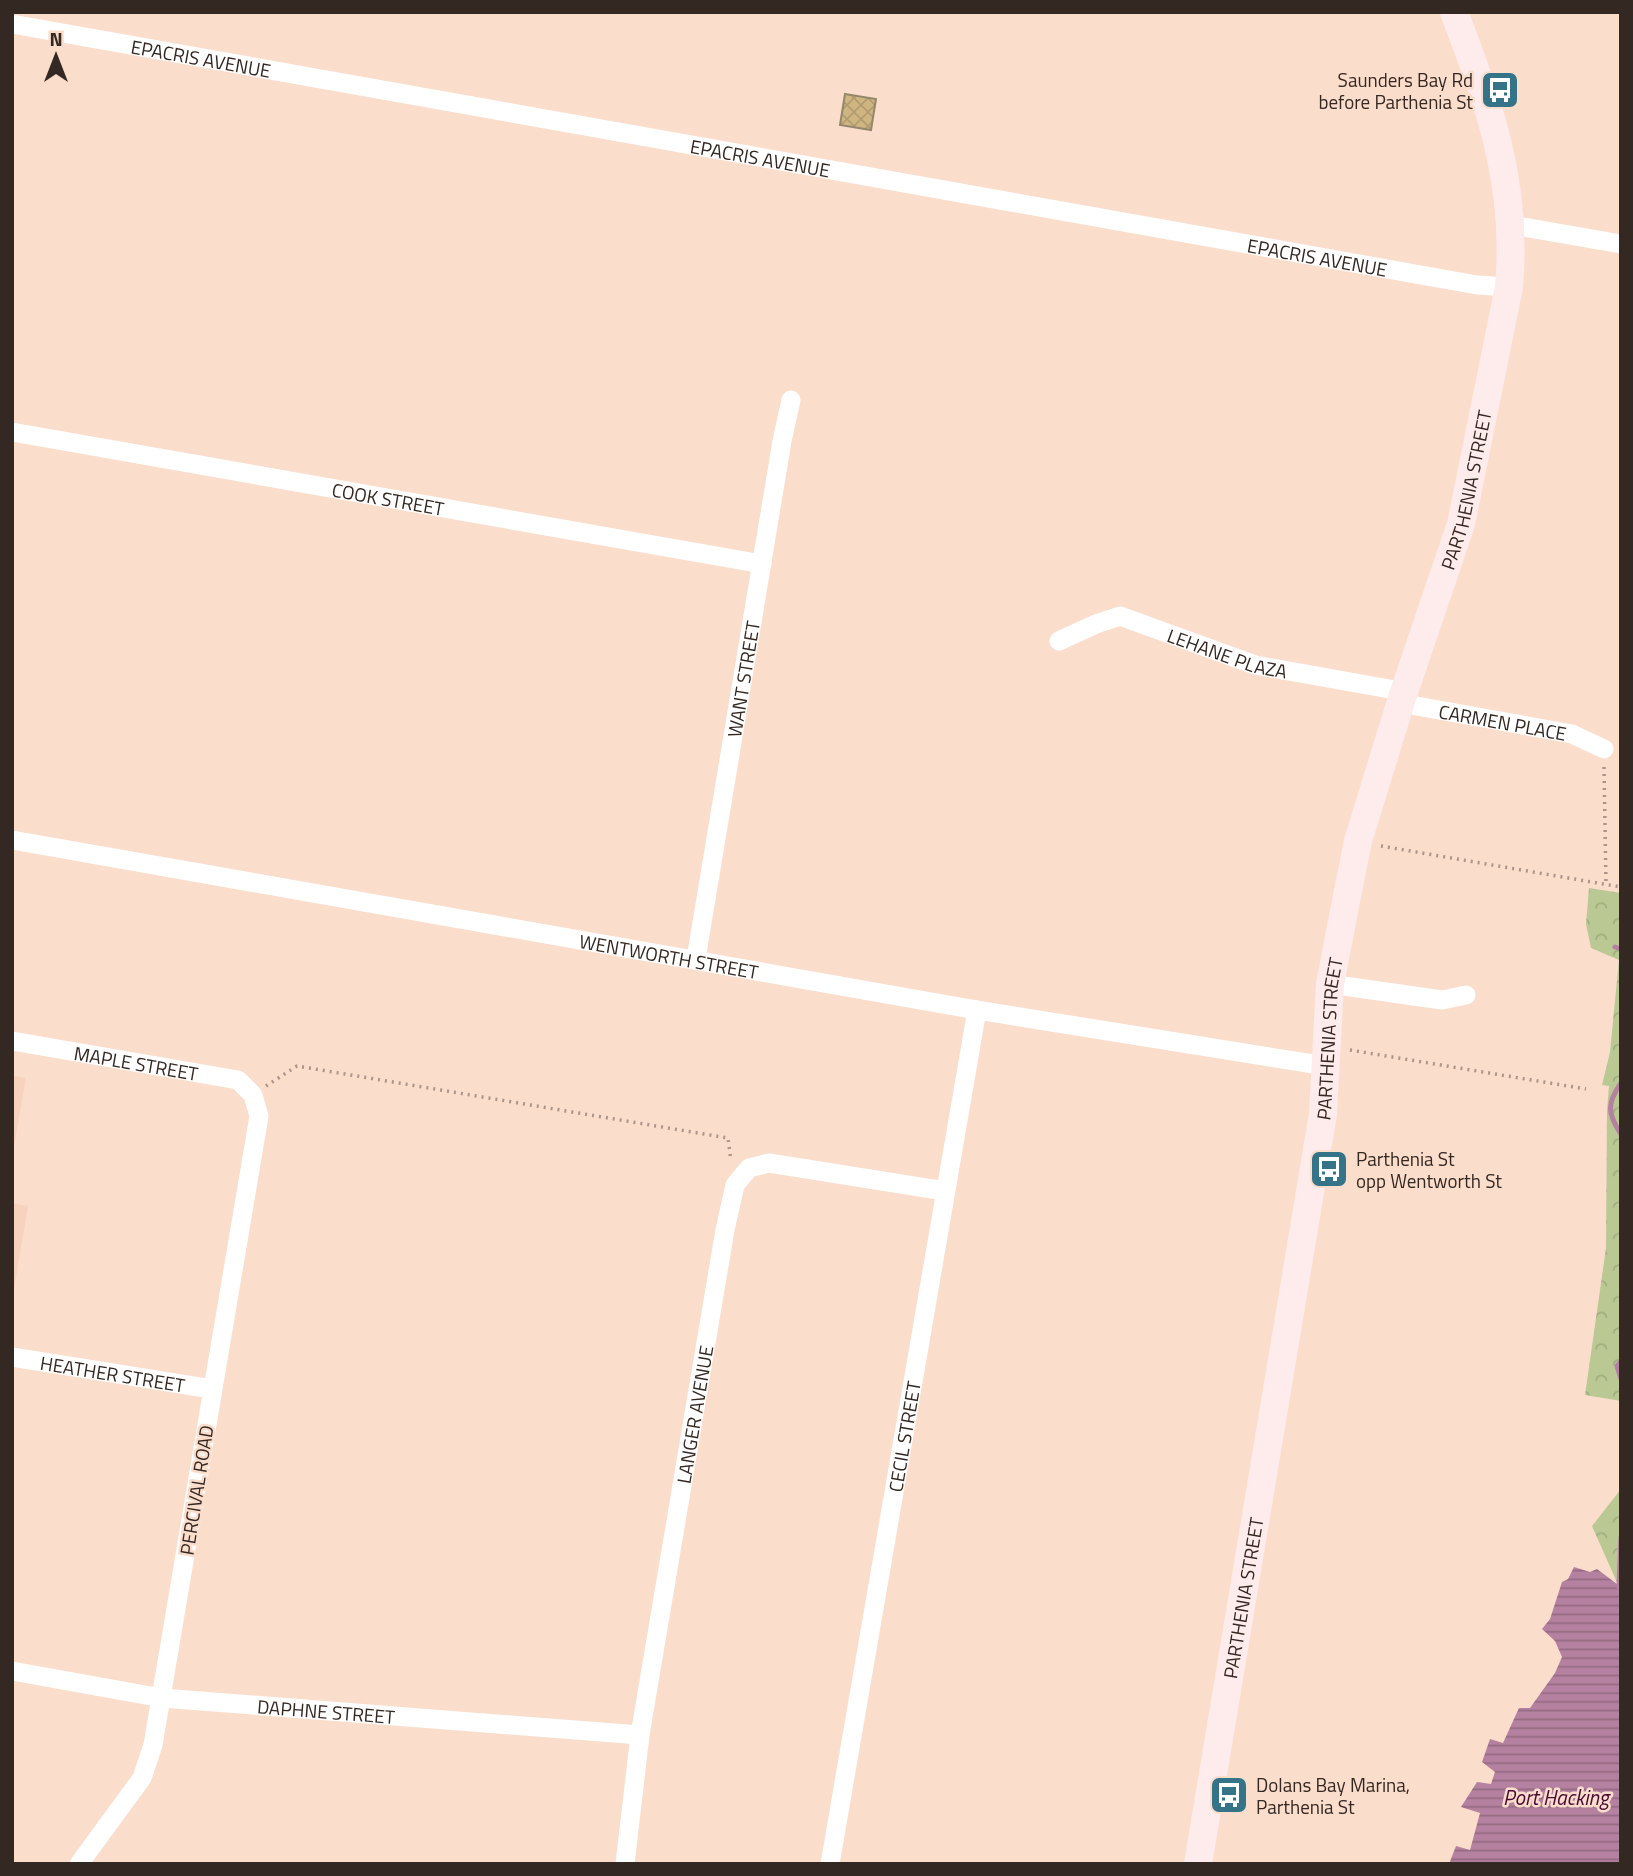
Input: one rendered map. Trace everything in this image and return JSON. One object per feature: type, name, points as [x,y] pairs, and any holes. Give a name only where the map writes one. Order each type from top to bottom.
[{"type":"street","name":"PARTHENIA STREET","points":[[1198,1864],[1323,1114],[1330,984],[1358,841],[1402,698],[1461,524],[1509,287],[1511,259],[1508,192],[1499,140],[1482,83],[1454,12]]},
{"type":"street","name":"EPACRIS AVENUE","points":[[12,24],[1477,285],[1509,287]]},
{"type":"street","points":[[1510,227],[1524,227],[1621,244]]},
{"type":"street","name":"WANT STREET","points":[[696,959],[791,400]]},
{"type":"street","name":"COOK STREET","points":[[12,432],[762,564]]},
{"type":"street","name":"LEHANE PLAZA","points":[[1059,641],[1120,616],[1255,665],[1395,690],[1402,698]]},
{"type":"street","name":"CARMEN PLACE","points":[[1402,698],[1411,705],[1572,734],[1604,749]]},
{"type":"street","name":"WENTWORTH STREET","points":[[12,840],[977,1010],[1327,1056]]},
{"type":"street","points":[[1330,984],[1442,1000],[1466,995]]},
{"type":"street","name":"CECIL STREET","points":[[830,1864],[977,1010]]},
{"type":"street","name":"MAPLE STREET","points":[[12,1041],[238,1080],[253,1095]]},
{"type":"street","name":"PERCIVAL ROAD","points":[[79,1864],[142,1777],[153,1745],[258,1116],[253,1095]]},
{"type":"street","points":[[735,1185],[748,1168],[769,1163],[945,1191]]},
{"type":"street","name":"LANGER AVENUE","points":[[625,1864],[640,1735],[724,1230],[735,1185]]},
{"type":"street","name":"HEATHER STREET","points":[[12,1357],[212,1389]]},
{"type":"street","name":"DAPHNE STREET","points":[[12,1671],[162,1698],[640,1735]]},
{"type":"path","points":[[1604,749],[1606,884]]},
{"type":"path","points":[[1358,841],[1621,887]]},
{"type":"path","points":[[1327,1056],[1586,1089]]},
{"type":"path","points":[[253,1095],[297,1066],[728,1138],[735,1185]]},
{"type":"shaded area","points":[[12,1076],[26,1078],[12,1158]]},
{"type":"shaded area","points":[[12,1203],[28,1206],[12,1300]]},
{"type":"green space","points":[[1589,888],[1621,893],[1621,1401],[1585,1395],[1606,1248],[1609,1086],[1602,1085],[1610,1052],[1619,960],[1591,948],[1586,924]]},
{"type":"green space","points":[[1621,1489],[1621,1586],[1619,1587],[1592,1526]]},
{"type":"water","name":"Port Hacking","points":[[1574,1567],[1590,1572],[1597,1569],[1621,1587],[1621,1864],[1449,1864],[1456,1846],[1470,1850],[1480,1813],[1461,1807],[1477,1782],[1491,1784],[1495,1772],[1482,1762],[1490,1739],[1503,1743],[1519,1708],[1530,1708],[1555,1673],[1562,1657],[1555,1641],[1542,1629],[1550,1619],[1562,1582],[1568,1579]]},
{"type":"building","points":[[845,94],[876,99],[871,130],[840,125]]},
{"type":"waterway","points":[[1615,947],[1621,949]]},
{"type":"waterway","points":[[1621,1083],[1610,1108],[1621,1134]]},
{"type":"waterway","points":[[1621,1361],[1617,1366],[1621,1379]]},
{"type":"waterway","points":[[1619,1587],[1621,1537]]},
{"type":"place","name":"Saunders Bay Rd before Parthenia St","points":[[1500,90]]},
{"type":"place","name":"Parthenia St opp Wentworth St","points":[[1329,1169]]},
{"type":"place","name":"Dolans Bay Marina, Parthenia St","points":[[1229,1795]]}]
